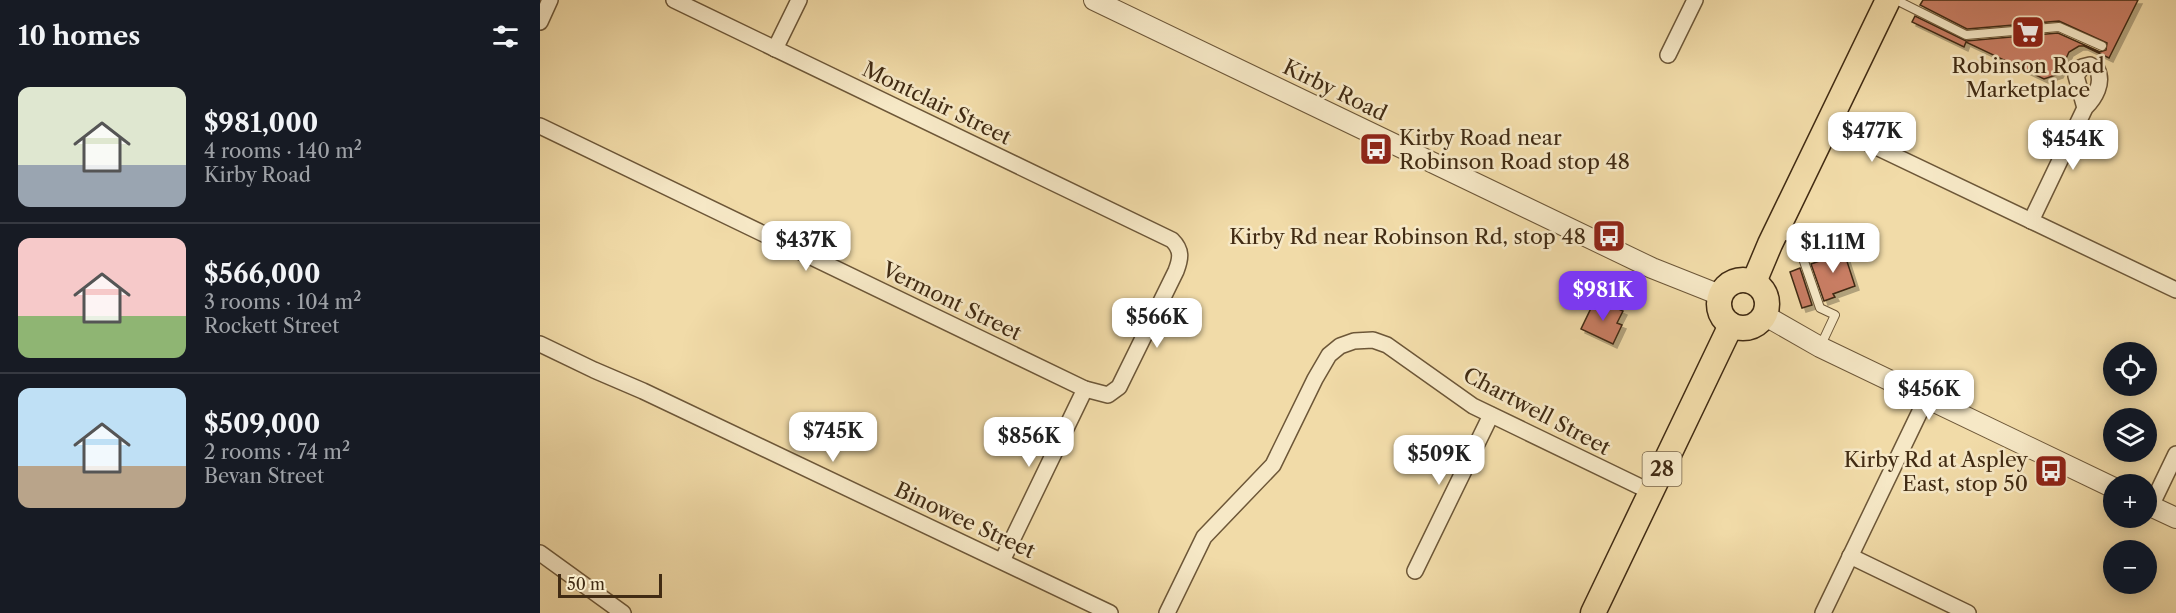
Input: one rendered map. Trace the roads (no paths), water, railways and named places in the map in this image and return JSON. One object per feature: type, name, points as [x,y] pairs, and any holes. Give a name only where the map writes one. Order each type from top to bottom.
[{"type":"main road","points":[[1754,282],[1888,0]]},
{"type":"main road","points":[[1746,280],[1754,282],[1766,296],[1767,306],[1764,315],[1752,326],[1744,328],[1731,325],[1721,314],[1720,295],[1730,283],[1746,280]]},
{"type":"main road","name":"28","points":[[1593,613],[1731,325]]},
{"type":"street","points":[[540,22],[550,0]]},
{"type":"street","name":"Montclair Street","points":[[674,0],[1167,237],[1179,249],[1180,261],[1119,387],[1108,395],[1085,389]]},
{"type":"street","points":[[776,49],[799,0]]},
{"type":"street","name":"Kirby Road","points":[[1094,0],[1652,268],[1720,295]]},
{"type":"street","points":[[1668,56],[1695,0]]},
{"type":"street","points":[[2031,221],[2085,108]]},
{"type":"street","points":[[1828,124],[2176,290]]},
{"type":"street","name":"Vermont Street","points":[[540,126],[1085,389]]},
{"type":"street","points":[[1764,315],[1820,347],[2103,483]]},
{"type":"street","name":"Chartwell Street","points":[[1167,613],[1204,537],[1273,465],[1320,369],[1329,356],[1340,346],[1364,340],[1382,343],[1473,406],[1651,492]]},
{"type":"street","name":"Binowee Street","points":[[542,350],[644,391],[1110,613]]},
{"type":"street","points":[[1002,561],[1085,389]]},
{"type":"street","points":[[1823,613],[1926,399]]},
{"type":"street","points":[[1415,571],[1491,415]]},
{"type":"street","points":[[2157,490],[2176,454]]},
{"type":"street","points":[[2157,509],[2176,518]]},
{"type":"street","points":[[540,553],[623,613]]},
{"type":"street","points":[[1850,556],[1968,613]]},
{"type":"lane","points":[[1896,0],[1966,35],[2059,27],[2102,46]]},
{"type":"lane","points":[[1777,231],[1797,241],[1820,308],[1835,315],[1820,347]]},
{"type":"place","name":"Robinson Road Marketplace","points":[[2028,32]]},
{"type":"place","name":"Kirby Road near Robinson Road stop 48","points":[[1376,149]]},
{"type":"place","name":"Kirby Rd near Robinson Rd, stop 48","points":[[1609,236]]},
{"type":"place","name":"Kirby Rd at Aspley East, stop 50","points":[[2051,471]]}]
